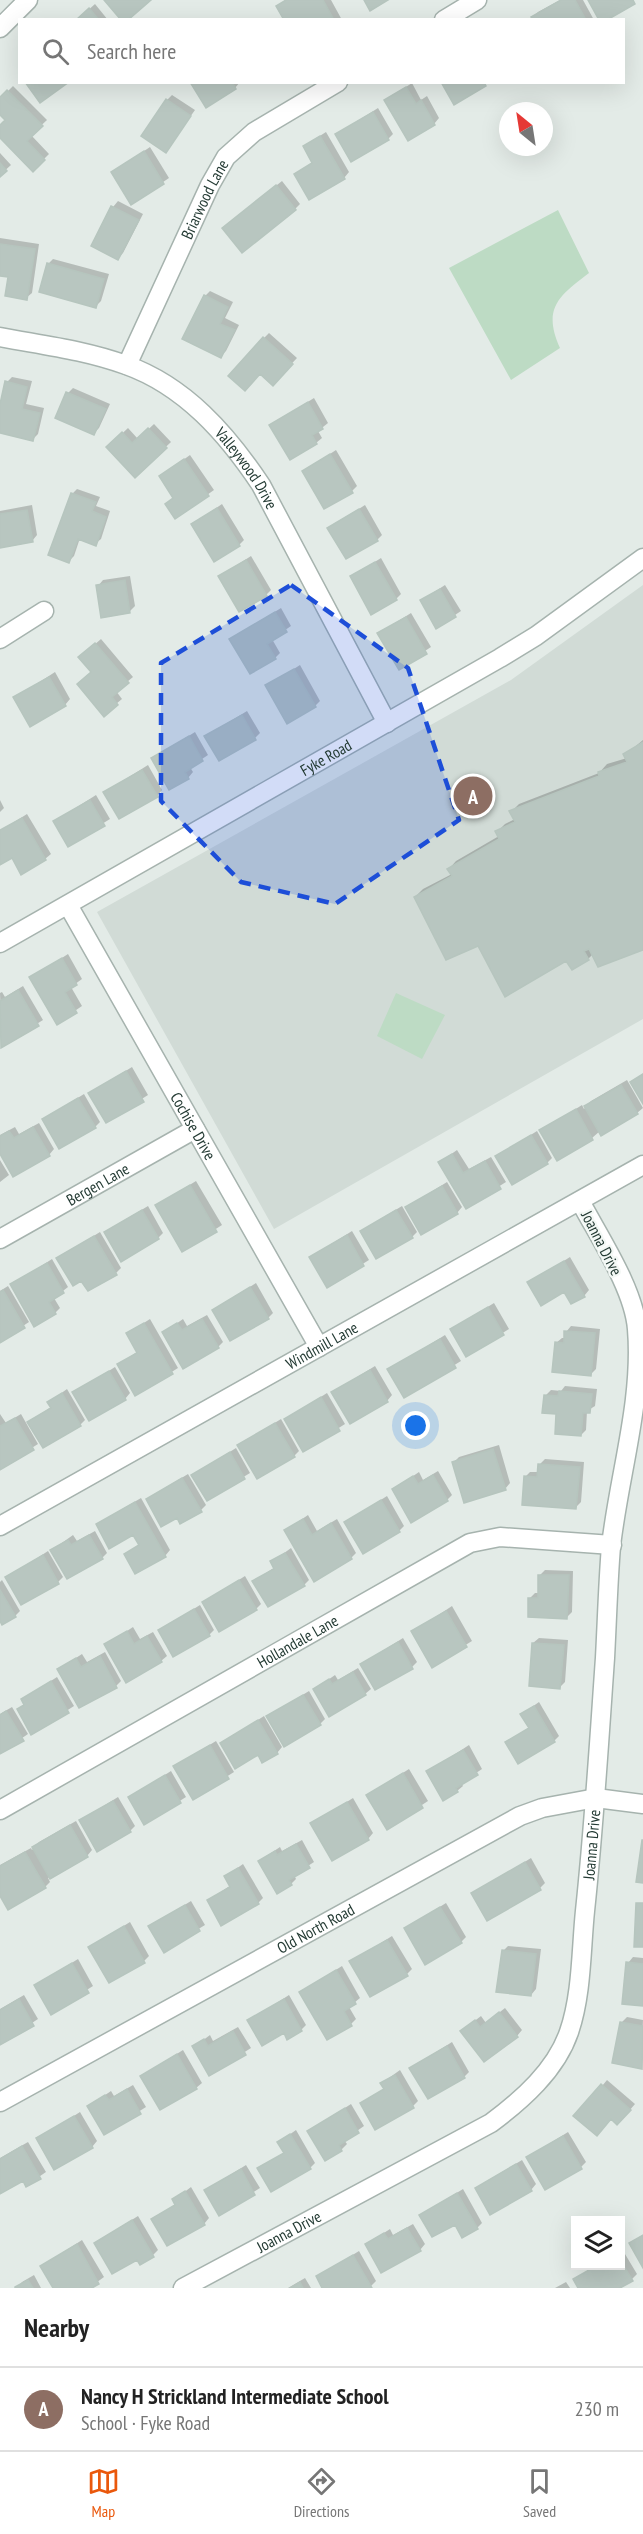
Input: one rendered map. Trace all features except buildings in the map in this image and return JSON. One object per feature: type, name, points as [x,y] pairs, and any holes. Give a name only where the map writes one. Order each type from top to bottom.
[{"type":"street","points":[[0,28],[28,0]]},
{"type":"street","points":[[447,18],[477,0]]},
{"type":"street","name":"Briarwood Lane","points":[[127,365],[210,185],[226,157],[254,132],[335,84]]},
{"type":"street","name":"Valleywood Drive","points":[[0,337],[90,354],[127,365],[162,383],[213,421],[242,456],[261,485],[387,723]]},
{"type":"street","name":"Fyke Road","points":[[0,943],[536,636],[643,558]]},
{"type":"street","points":[[0,639],[44,611]]},
{"type":"street","name":"Cochise Drive","points":[[68,904],[319,1347]]},
{"type":"street","name":"Bergen Lane","points":[[0,1239],[195,1129]]},
{"type":"street","name":"Windmill Lane","points":[[0,1526],[643,1165]]},
{"type":"street","name":"Joanna Drive","points":[[183,2288],[491,2123],[514,2106],[537,2082],[556,2057],[568,2033],[575,2007],[596,1798],[612,1545],[636,1383],[638,1329],[632,1301],[580,1201]]},
{"type":"street","name":"Hollandale Lane","points":[[0,1810],[470,1543],[500,1537],[612,1545]]},
{"type":"street","name":"Old North Road","points":[[0,2102],[520,1816],[542,1808],[596,1798],[643,1804]]},
{"type":"highlighted area","points":[[291,585],[408,668],[459,820],[335,904],[241,882],[161,801],[161,663]]},
{"type":"shaded area","points":[[643,585],[643,1019],[274,1229],[97,912],[511,680]]},
{"type":"green space","points":[[558,210],[589,273],[562,296],[553,313],[555,334],[560,348],[511,380],[449,268]]},
{"type":"green space","points":[[396,993],[445,1015],[422,1059],[377,1036]]},
{"type":"place","name":"Nancy H Strickland Intermediate School","points":[[473,796]]}]
